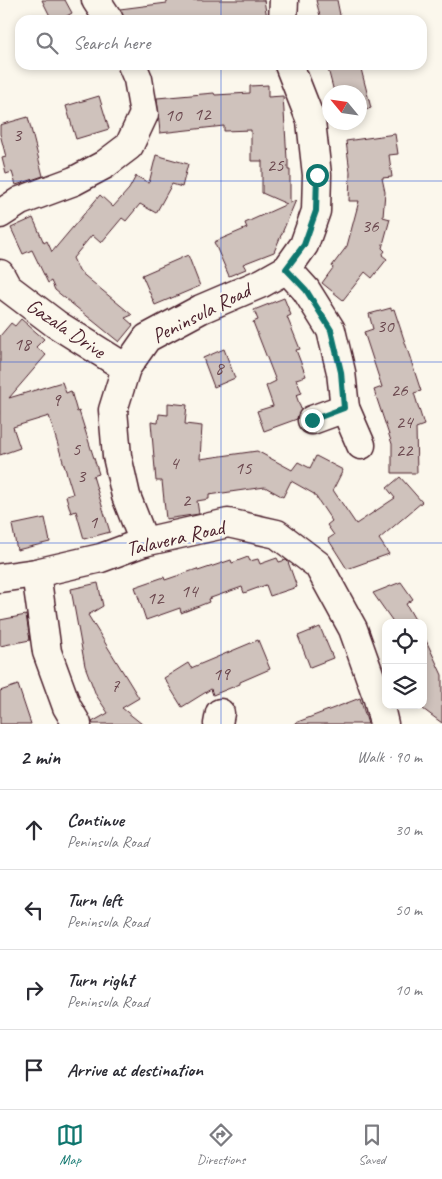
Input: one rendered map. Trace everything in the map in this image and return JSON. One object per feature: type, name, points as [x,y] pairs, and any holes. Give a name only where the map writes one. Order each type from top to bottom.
[{"type":"street","points":[[96,0],[106,15]]},
{"type":"street","points":[[283,15],[284,0]]},
{"type":"street","points":[[0,214],[20,201],[74,181],[96,169],[129,146],[144,114],[138,79],[134,70]]},
{"type":"street","name":"Peninsula Road","points":[[144,542],[126,496],[117,456],[113,410],[126,368],[147,338],[201,309],[262,283],[286,269],[304,245],[316,211],[317,175],[311,121],[291,70]]},
{"type":"street","points":[[286,269],[306,290],[331,330],[341,372],[344,408],[361,445]]},
{"type":"street","name":"Gazala Drive","points":[[2,285],[56,324],[126,368]]},
{"type":"street","points":[[312,420],[344,408]]},
{"type":"street","name":"Talavera Road","points":[[0,578],[36,573],[101,558],[144,542],[228,523],[278,534],[318,565],[353,629],[378,700],[384,724]]},
{"type":"street","points":[[36,573],[47,652],[67,707],[77,724]]},
{"type":"building","points":[[42,0],[65,0],[72,13],[69,15],[50,15]]},
{"type":"building","points":[[167,0],[264,0],[266,15],[122,15],[120,9],[167,3]]},
{"type":"building","points":[[316,0],[337,0],[340,15],[320,15]]},
{"type":"building","points":[[328,70],[361,70],[365,85],[332,85]]},
{"type":"building","points":[[268,85],[268,97],[283,96],[288,170],[290,170],[290,203],[296,200],[274,252],[243,264],[246,269],[229,276],[214,242],[247,228],[245,223],[287,204],[262,193],[262,161],[251,161],[251,130],[224,131],[224,126],[160,133],[157,98],[214,93],[215,95],[250,93],[250,86]]},
{"type":"building","points":[[367,92],[371,108],[367,109]]},
{"type":"building","points":[[99,96],[109,129],[76,139],[66,106]]},
{"type":"building","points":[[28,117],[43,176],[16,185],[12,172],[6,174],[2,158],[6,157],[0,134],[0,125]]},
{"type":"building","points":[[395,134],[398,154],[389,155],[392,177],[382,178],[385,192],[383,217],[390,219],[382,248],[385,251],[382,255],[387,259],[372,278],[365,272],[343,300],[322,283],[347,246],[359,201],[349,201],[350,172],[346,141]]},
{"type":"building","points":[[156,155],[188,164],[182,187],[172,184],[156,213],[140,204],[126,221],[122,218],[101,243],[92,235],[73,258],[79,271],[132,315],[125,318],[133,325],[119,342],[55,290],[51,281],[48,283],[32,250],[23,254],[11,228],[33,218],[44,243],[47,241],[52,252],[100,195],[113,207],[129,189],[136,176],[149,183]]},
{"type":"building","points":[[188,255],[200,286],[155,305],[142,275]]},
{"type":"building","points":[[284,298],[291,315],[287,317],[300,349],[296,350],[306,376],[296,379],[302,393],[296,395],[301,409],[297,419],[264,431],[257,411],[273,406],[266,386],[276,381],[253,322],[258,320],[254,310]]},
{"type":"building","points":[[391,308],[391,310],[394,309],[421,391],[414,393],[424,425],[416,428],[417,473],[392,473],[392,444],[374,390],[382,387],[364,332],[373,329],[369,314]]},
{"type":"building","points":[[21,319],[44,339],[36,347],[46,355],[9,398],[62,382],[66,393],[71,391],[99,474],[93,476],[110,532],[84,539],[76,511],[71,513],[66,496],[73,494],[49,416],[13,427],[20,448],[0,455],[0,336],[11,323],[15,326]]},
{"type":"building","points":[[224,349],[235,378],[214,387],[203,358]]},
{"type":"building","points":[[168,403],[187,405],[185,424],[202,426],[200,459],[257,451],[292,470],[298,462],[310,468],[316,456],[343,470],[333,490],[356,524],[395,498],[387,488],[400,477],[422,502],[379,539],[389,554],[347,569],[328,539],[334,535],[327,525],[332,521],[314,494],[291,481],[283,497],[265,487],[209,495],[209,499],[197,501],[199,514],[166,519],[162,481],[156,481],[151,422],[158,423],[159,414],[168,415]]},
{"type":"building","points":[[45,518],[50,542],[17,550],[12,525]]},
{"type":"building","points":[[248,557],[250,561],[258,559],[260,564],[277,558],[279,562],[286,560],[297,587],[270,596],[266,585],[244,593],[242,587],[208,599],[209,602],[181,613],[180,608],[146,620],[135,587],[164,577],[165,580],[197,569],[198,571],[231,560],[232,563]]},
{"type":"building","points":[[401,582],[413,599],[406,604],[415,619],[391,619],[373,593]]},
{"type":"building","points":[[98,583],[103,606],[88,615],[139,698],[122,708],[142,724],[93,724],[92,722],[108,713],[96,695],[85,666],[71,589]]},
{"type":"building","points":[[26,615],[30,640],[0,646],[0,620]]},
{"type":"building","points":[[320,627],[333,658],[310,667],[298,636]]},
{"type":"building","points":[[258,640],[270,669],[213,695],[211,689],[182,707],[164,678],[188,663],[191,668]]},
{"type":"building","points":[[427,643],[442,675],[442,723],[423,709],[427,709]]},
{"type":"building","points":[[18,685],[31,724],[0,724],[0,691]]},
{"type":"building","points":[[360,698],[368,724],[295,724],[295,723]]},
{"type":"route","points":[[312,420],[344,408],[341,372],[331,330],[306,290],[286,269],[304,245],[316,211],[317,175]]}]
